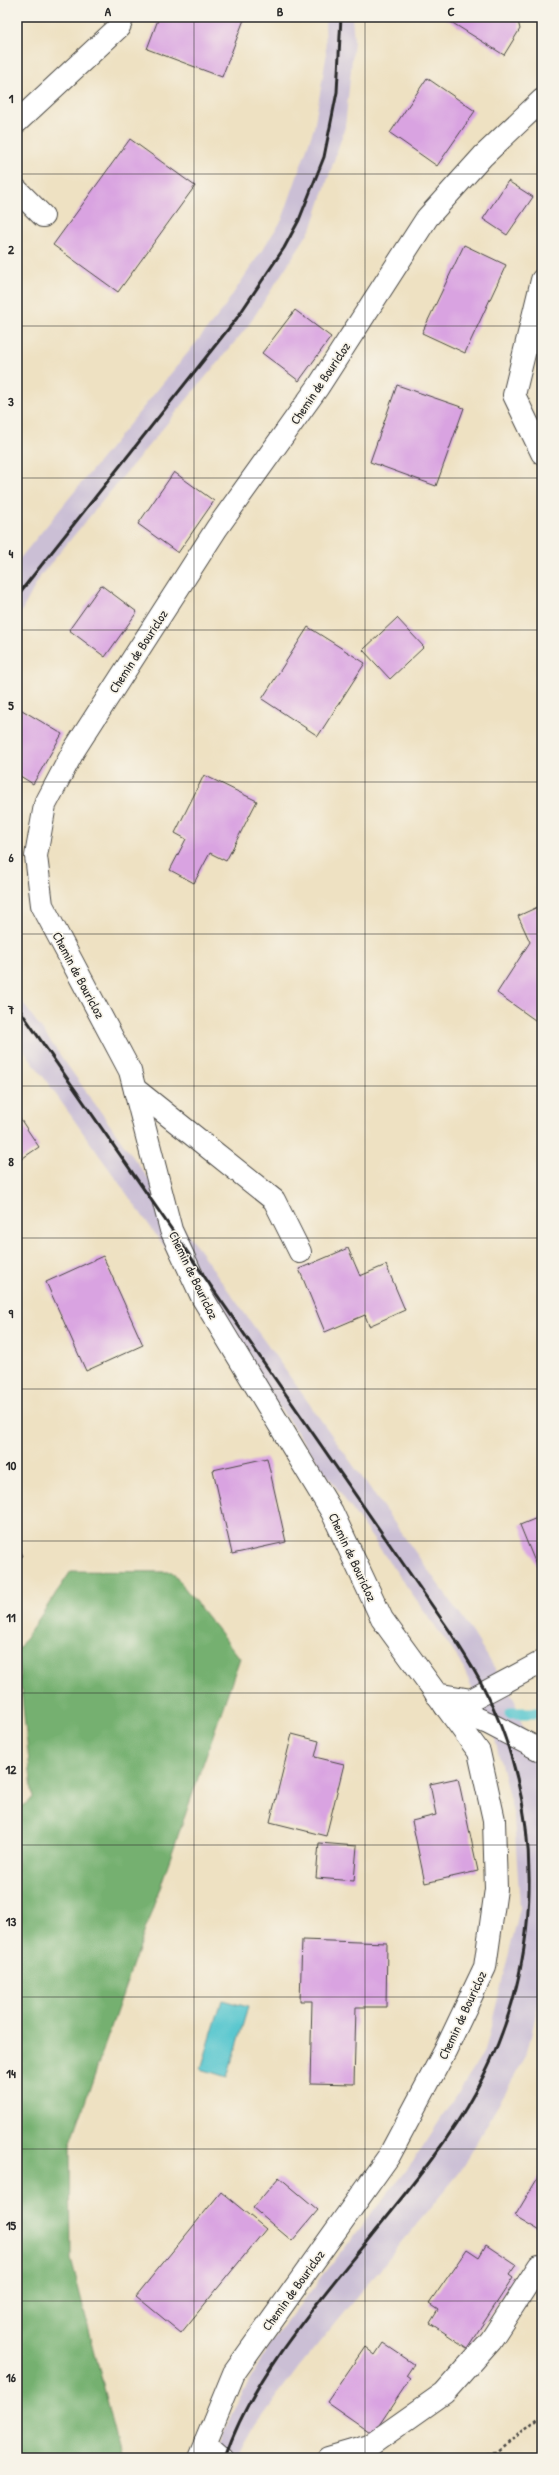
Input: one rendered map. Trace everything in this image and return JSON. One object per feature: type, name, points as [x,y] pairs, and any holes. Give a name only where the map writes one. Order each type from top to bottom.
[{"type":"street","points":[[17,122],[119,27],[123,17]]},
{"type":"street","name":"Chemin de Bouricloz","points":[[202,2450],[234,2373],[390,2156],[446,2049],[485,1967],[496,1889],[494,1820],[479,1752],[382,1619],[332,1512],[202,1297],[171,1230],[130,1071],[42,905],[36,856],[45,805],[74,750],[217,528],[318,387],[427,218],[483,156],[542,100]]},
{"type":"street","points":[[17,190],[43,216]]},
{"type":"street","points":[[542,280],[514,396],[542,453]]},
{"type":"street","points":[[135,1089],[274,1200],[300,1252]]},
{"type":"street","points":[[441,1700],[471,1700],[542,1662]]},
{"type":"street","points":[[441,1700],[542,1751]]},
{"type":"street","points":[[328,2458],[369,2446],[444,2393],[491,2340],[539,2266]]},
{"type":"street","points":[[202,2450],[222,2458]]},
{"type":"path","points":[[445,2458],[496,2453],[542,2415]]},
{"type":"shaded area","points":[[325,17],[352,17],[354,40],[345,127],[312,227],[248,326],[41,575],[17,620],[17,562],[221,312],[282,220],[314,128],[326,58]]},
{"type":"shaded area","points":[[17,991],[25,1006],[473,1633],[515,1701],[534,1763],[542,1811],[542,1988],[526,2056],[460,2172],[299,2367],[247,2438],[237,2458],[214,2458],[231,2415],[270,2343],[416,2157],[485,2051],[520,1908],[514,1817],[495,1739],[460,1661],[17,1040]]},
{"type":"green space","points":[[71,1571],[172,1572],[240,1658],[70,2145],[71,2259],[122,2458],[17,2458],[17,1809],[33,1799],[17,1651]]},
{"type":"water","points":[[222,2000],[248,2007],[227,2077],[201,2069]]},
{"type":"building","points":[[159,17],[245,17],[222,77],[147,49]]},
{"type":"building","points":[[443,17],[517,17],[520,29],[504,55]]},
{"type":"building","points":[[427,78],[475,111],[437,166],[390,133]]},
{"type":"building","points":[[130,139],[195,186],[118,292],[53,245]]},
{"type":"building","points":[[508,181],[533,197],[507,235],[483,219]]},
{"type":"building","points":[[464,245],[506,265],[465,353],[422,333]]},
{"type":"building","points":[[295,310],[331,337],[299,381],[262,353]]},
{"type":"building","points":[[397,385],[464,408],[436,486],[370,462]]},
{"type":"building","points":[[174,472],[214,501],[178,553],[138,524]]},
{"type":"building","points":[[101,585],[137,612],[105,657],[69,630]]},
{"type":"building","points":[[397,618],[424,647],[390,679],[363,650]]},
{"type":"building","points":[[308,627],[365,663],[318,736],[262,699]]},
{"type":"building","points":[[17,707],[62,734],[33,784],[17,774]]},
{"type":"building","points":[[204,775],[257,801],[226,861],[210,853],[194,883],[170,870],[186,839],[175,833]]},
{"type":"building","points":[[542,905],[542,1025],[497,993],[530,942],[518,916]]},
{"type":"building","points":[[17,1114],[39,1147],[17,1162]]},
{"type":"building","points":[[348,1248],[360,1276],[386,1265],[405,1310],[369,1326],[365,1315],[325,1332],[299,1269]]},
{"type":"building","points":[[103,1256],[143,1345],[86,1371],[46,1282]]},
{"type":"building","points":[[267,1458],[286,1542],[232,1554],[213,1470]]},
{"type":"building","points":[[542,1516],[542,1579],[520,1525]]},
{"type":"building","points":[[17,1544],[23,1556],[17,1559]]},
{"type":"building","points":[[292,1734],[319,1741],[315,1757],[344,1764],[326,1836],[270,1822]]},
{"type":"building","points":[[458,1778],[478,1871],[425,1883],[412,1821],[436,1815],[430,1784]]},
{"type":"building","points":[[319,1843],[357,1846],[354,1881],[316,1878]]},
{"type":"building","points":[[302,1940],[387,1943],[386,2007],[356,2007],[354,2084],[310,2083],[312,2001],[300,2001]]},
{"type":"building","points":[[542,2171],[542,2232],[515,2216]]},
{"type":"building","points":[[279,2177],[318,2210],[292,2241],[253,2208]]},
{"type":"building","points":[[221,2192],[266,2229],[181,2333],[136,2296]]},
{"type":"building","points":[[486,2245],[516,2265],[509,2275],[513,2278],[467,2348],[430,2323],[438,2310],[429,2304],[467,2249],[479,2257]]},
{"type":"building","points":[[383,2343],[414,2364],[406,2376],[410,2379],[373,2434],[327,2402],[365,2347],[375,2355]]},
{"type":"waterway","points":[[510,1713],[542,1713]]},
{"type":"railway","points":[[17,596],[237,318],[284,248],[299,220],[324,157],[337,92],[341,17]]},
{"type":"railway","points":[[17,1006],[455,1639],[478,1677],[493,1707],[510,1754],[522,1802],[528,1852],[529,1901],[523,1951],[513,1999],[497,2047],[475,2092],[440,2148],[288,2341],[251,2399],[225,2458]]}]
